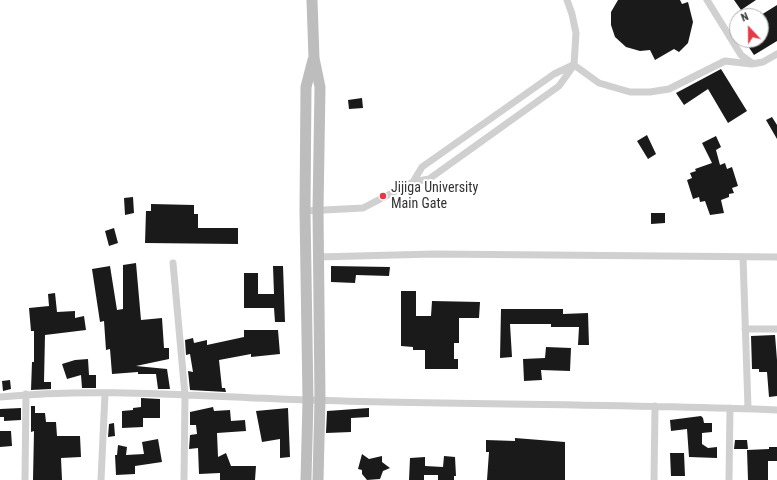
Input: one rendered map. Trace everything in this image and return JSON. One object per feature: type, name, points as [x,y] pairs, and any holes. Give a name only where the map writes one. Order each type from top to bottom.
[{"type":"main road","points":[[312,0],[314,58],[320,87],[318,210],[320,400],[318,480]]},
{"type":"main road","points":[[306,480],[308,400],[305,211],[306,87],[314,58]]},
{"type":"street","points":[[305,211],[362,208],[374,204],[413,182],[429,179],[559,86],[574,65],[576,34],[567,0]]},
{"type":"street","points":[[707,0],[741,55],[752,64]]},
{"type":"street","points":[[574,65],[599,82],[630,92],[650,92],[669,89],[725,61],[752,64],[763,62],[777,54]]},
{"type":"street","points":[[413,182],[422,167],[554,74],[574,65]]},
{"type":"street","points":[[318,257],[434,254],[777,258]]},
{"type":"street","points":[[744,257],[748,408]]},
{"type":"street","points":[[173,263],[185,395],[184,480]]},
{"type":"street","points":[[745,329],[777,329]]},
{"type":"street","points":[[0,397],[26,394],[185,395],[308,400],[655,406],[777,410]]},
{"type":"street","points":[[25,480],[26,394]]},
{"type":"street","points":[[101,480],[105,394]]},
{"type":"street","points":[[654,480],[655,406]]},
{"type":"street","points":[[728,480],[730,408]]},
{"type":"building","points":[[618,0],[680,0],[682,4],[688,2],[693,22],[688,43],[679,52],[674,49],[655,60],[650,50],[640,51],[626,47],[615,37],[611,25],[611,12]]},
{"type":"building","points":[[734,0],[756,0],[744,8],[740,8]]},
{"type":"building","points":[[777,5],[777,41],[769,46],[769,10]]},
{"type":"building","points":[[749,48],[766,48],[754,55]]},
{"type":"building","points":[[721,69],[747,111],[728,123],[708,89],[684,105],[676,93]]},
{"type":"building","points":[[362,98],[363,108],[349,109],[348,100]]},
{"type":"building","points":[[772,117],[777,125],[777,139],[766,120]]},
{"type":"building","points":[[647,135],[656,154],[648,159],[637,141]]},
{"type":"building","points":[[716,136],[721,147],[716,150],[720,165],[725,163],[727,169],[732,167],[738,186],[732,188],[734,193],[729,194],[729,197],[721,200],[724,213],[710,215],[705,201],[700,202],[699,197],[693,199],[687,180],[692,178],[690,173],[696,171],[695,169],[712,163],[702,143]]},
{"type":"building","points":[[133,197],[134,213],[125,215],[124,198]]},
{"type":"building","points":[[151,204],[194,205],[194,214],[198,214],[198,228],[238,228],[238,244],[145,243],[146,211],[151,211]]},
{"type":"building","points":[[651,213],[665,213],[665,223],[651,224]]},
{"type":"building","points":[[114,228],[118,243],[109,246],[105,231]]},
{"type":"building","points":[[136,263],[141,320],[162,318],[164,348],[169,348],[169,359],[136,366],[167,369],[170,389],[158,389],[156,374],[138,374],[138,372],[112,374],[110,349],[106,350],[104,321],[100,322],[92,269],[110,266],[117,310],[123,309],[123,265]]},
{"type":"building","points":[[273,266],[283,266],[285,322],[275,322],[274,308],[244,308],[244,273],[258,273],[258,294],[274,294]]},
{"type":"building","points":[[331,266],[390,267],[389,276],[356,275],[355,283],[331,282]]},
{"type":"building","points":[[401,291],[416,291],[416,316],[431,316],[432,301],[480,302],[479,318],[459,318],[459,343],[454,343],[454,359],[458,359],[458,369],[425,369],[425,350],[413,350],[413,347],[401,346]]},
{"type":"building","points":[[55,293],[57,312],[75,311],[75,318],[84,316],[86,330],[45,335],[44,382],[51,382],[51,389],[31,390],[32,362],[34,362],[34,331],[31,331],[29,308],[49,306],[48,294]]},
{"type":"building","points":[[501,309],[563,309],[563,314],[588,313],[589,345],[578,345],[579,327],[551,327],[551,324],[510,324],[512,357],[500,358]]},
{"type":"building","points":[[244,330],[278,330],[280,354],[251,357],[251,354],[219,360],[222,388],[225,388],[226,392],[190,390],[188,371],[193,372],[190,354],[186,355],[185,340],[193,338],[194,343],[207,340],[207,345],[244,337]]},
{"type":"building","points":[[775,335],[777,396],[769,397],[767,372],[759,372],[759,369],[752,369],[751,336]]},
{"type":"building","points":[[546,347],[571,348],[570,371],[541,370],[542,380],[524,381],[523,359],[545,358]]},
{"type":"building","points":[[88,359],[89,375],[96,375],[96,388],[82,388],[81,375],[67,379],[62,364],[75,360]]},
{"type":"building","points":[[10,380],[11,389],[3,391],[2,381]]},
{"type":"building","points":[[141,398],[160,399],[160,418],[143,418],[143,427],[122,428],[122,411],[133,410],[133,408],[141,407]]},
{"type":"building","points":[[31,406],[35,406],[35,413],[45,413],[46,422],[56,422],[57,436],[80,436],[81,457],[61,458],[62,480],[33,480],[34,431],[31,432]]},
{"type":"building","points":[[213,407],[214,411],[230,410],[231,421],[245,420],[246,431],[217,433],[218,457],[226,453],[231,466],[256,466],[255,480],[220,480],[220,473],[199,474],[198,448],[189,449],[190,435],[197,434],[196,425],[190,425],[190,412]]},
{"type":"building","points":[[21,408],[21,420],[4,421],[4,417],[0,417],[0,409]]},
{"type":"building","points":[[288,408],[290,457],[280,458],[280,439],[262,442],[256,411]]},
{"type":"building","points":[[369,408],[369,417],[351,418],[351,432],[326,433],[327,411]]},
{"type":"building","points":[[701,416],[704,423],[712,423],[712,432],[702,433],[702,444],[708,448],[717,447],[717,458],[689,457],[687,429],[671,431],[670,420]]},
{"type":"building","points":[[114,423],[115,436],[108,437],[109,424]]},
{"type":"building","points":[[0,431],[11,431],[12,446],[0,447]]},
{"type":"building","points":[[515,438],[565,442],[565,480],[487,480],[489,452],[486,452],[486,440],[515,441]]},
{"type":"building","points":[[158,439],[162,462],[135,466],[135,474],[116,475],[115,455],[117,455],[118,445],[127,447],[126,455],[144,454],[142,442]]},
{"type":"building","points":[[735,440],[747,440],[748,449],[734,449]]},
{"type":"building","points":[[769,447],[777,447],[777,461],[768,461],[768,480],[748,480],[747,450],[769,449]]},
{"type":"building","points":[[670,453],[684,453],[685,476],[671,476]]},
{"type":"building","points":[[362,454],[369,459],[382,456],[382,462],[390,468],[383,471],[380,479],[367,480],[362,474],[362,470],[358,469]]},
{"type":"building","points":[[444,456],[455,457],[456,476],[454,476],[454,480],[438,480],[438,475],[424,475],[424,480],[409,480],[410,458],[425,457],[425,466],[443,467]]},
{"type":"place","name":"Jijiga University Main Gate","points":[[383,196]]}]
